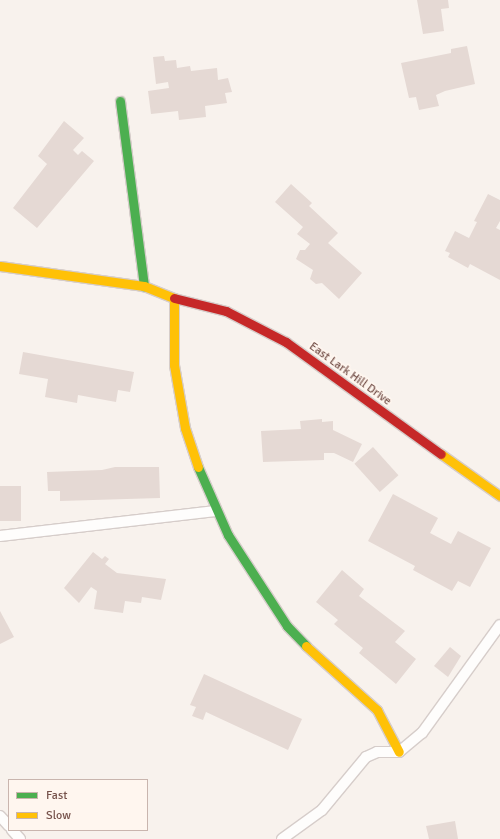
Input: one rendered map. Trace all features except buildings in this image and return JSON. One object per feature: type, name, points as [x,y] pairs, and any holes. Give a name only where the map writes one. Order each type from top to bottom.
[{"type":"street","points":[[120,101],[144,286]]},
{"type":"street","name":"East Lark Hill Drive","points":[[0,266],[144,286],[174,298],[226,311],[286,342],[500,496]]},
{"type":"street","points":[[174,298],[174,366],[185,428],[204,485],[216,511],[258,586],[287,626],[327,667],[377,710],[399,752]]},
{"type":"lane","points":[[0,536],[216,511]]},
{"type":"lane","points":[[282,839],[322,810],[366,757],[377,752],[399,752],[422,733],[500,625]]},
{"type":"lane","points":[[0,816],[8,825]]},
{"type":"lane","points":[[13,831],[20,839]]},
{"type":"traffic: fast","points":[[120,101],[144,286]]},
{"type":"traffic: fast","points":[[198,467],[228,535],[287,626],[306,646]]},
{"type":"traffic: slow","points":[[0,266],[144,286],[174,298],[174,365],[185,428],[198,467]]},
{"type":"traffic: slow","points":[[441,454],[500,496]]},
{"type":"traffic: slow","points":[[306,646],[377,710],[399,752]]},
{"type":"traffic: jam","points":[[174,298],[226,311],[286,342],[441,454]]}]
